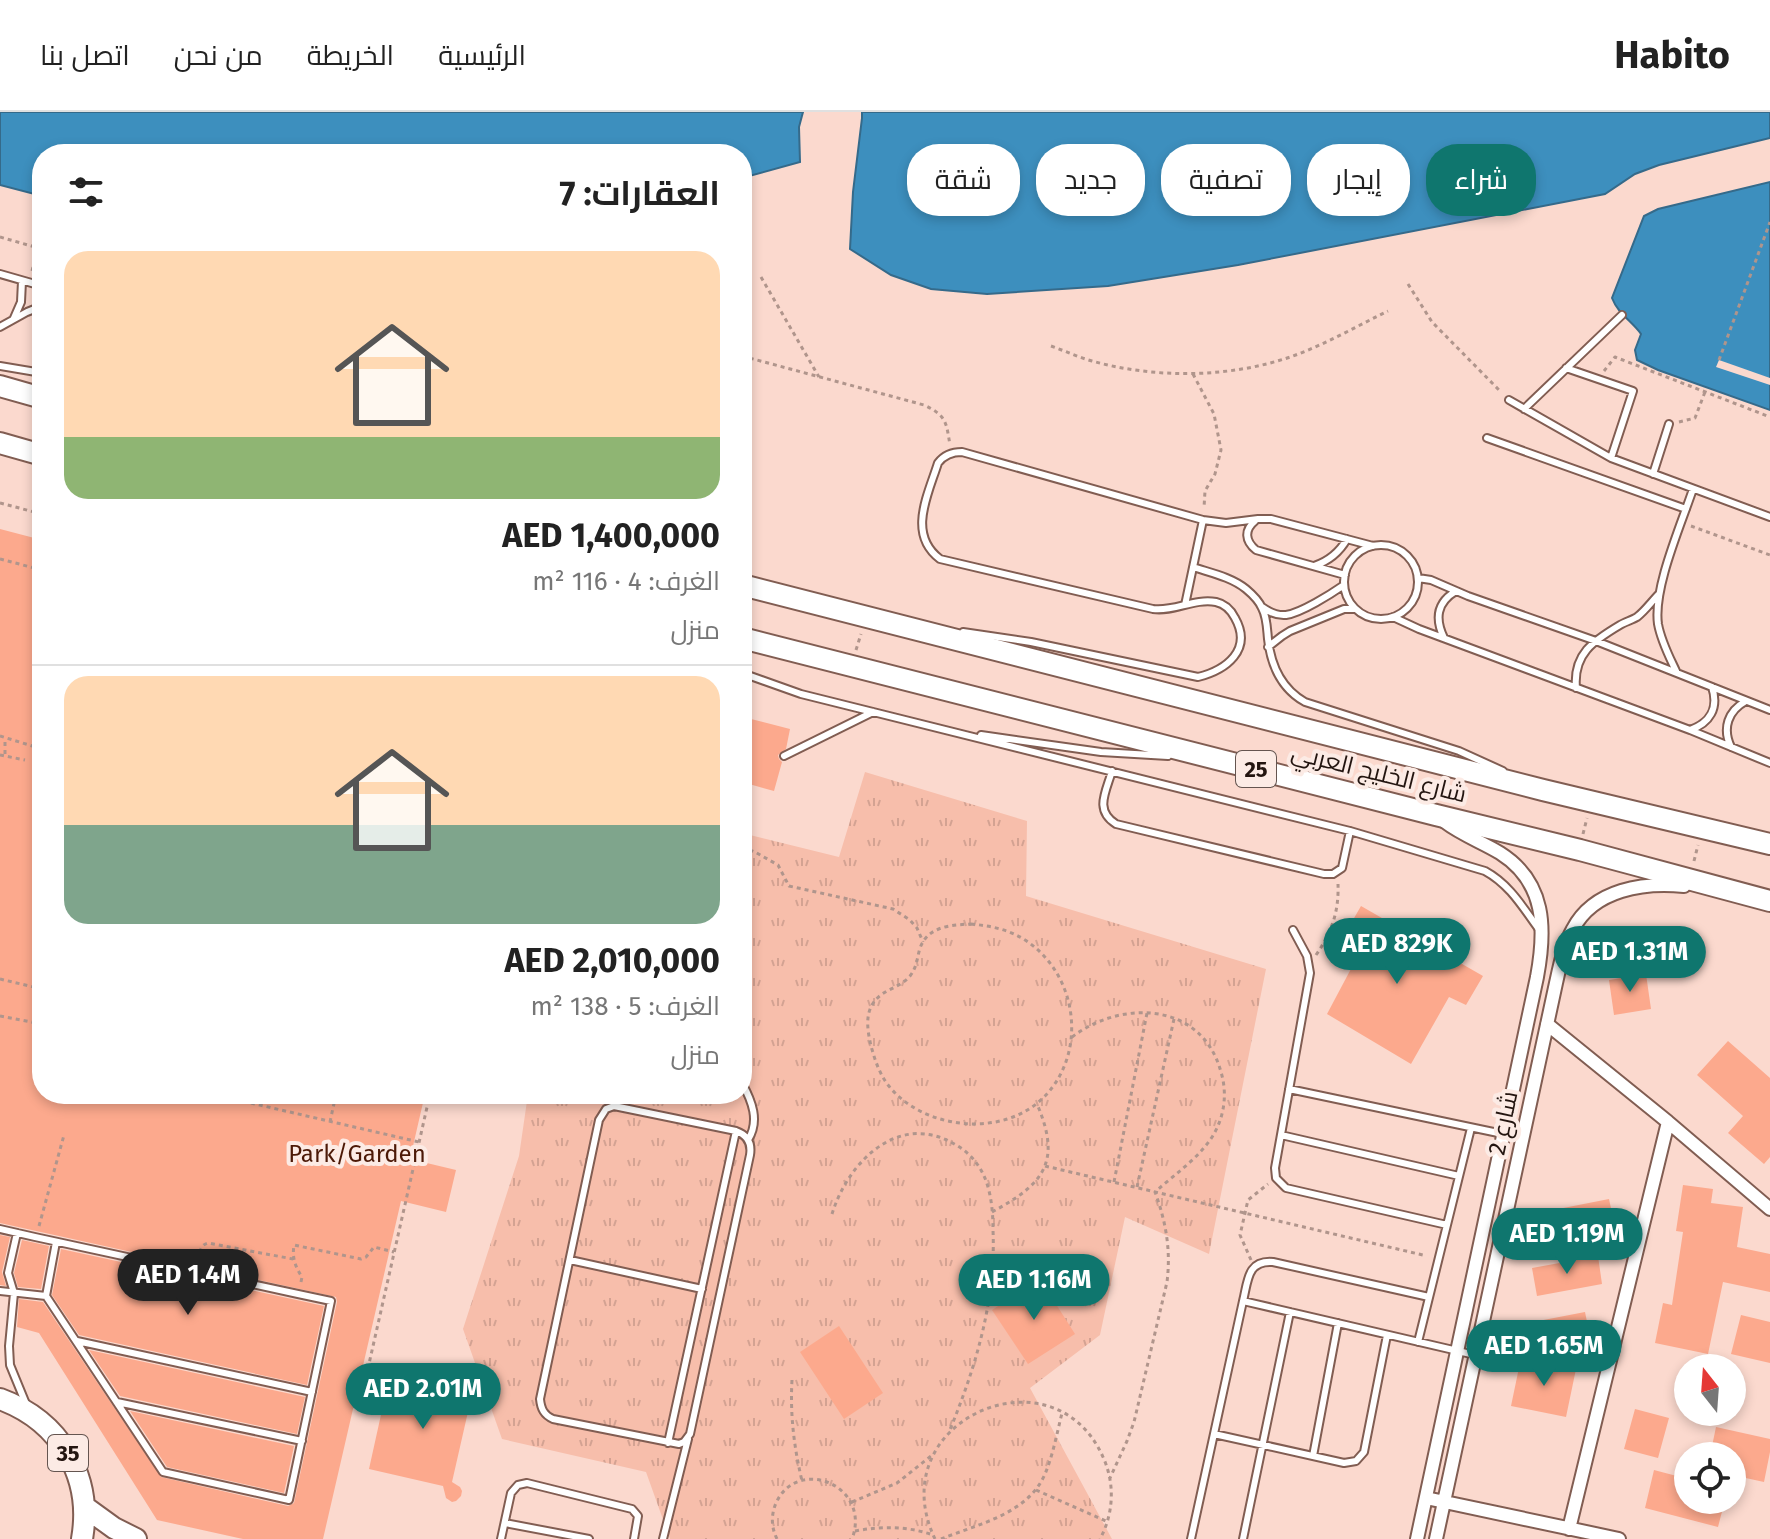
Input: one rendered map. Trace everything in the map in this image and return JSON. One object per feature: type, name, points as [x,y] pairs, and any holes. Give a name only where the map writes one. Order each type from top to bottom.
[{"type":"main road","points":[[0,386],[32,395]]},
{"type":"main road","points":[[0,443],[32,452]]},
{"type":"main road","name":"شارع الخليج العربي","points":[[752,587],[1543,790],[1770,841]]},
{"type":"main road","name":"شارع الخليج العربي","points":[[752,640],[1770,901]]},
{"type":"main road","name":"35","points":[[0,1399],[29,1413],[57,1438],[68,1453],[82,1488],[85,1507],[82,1539]]},
{"type":"main road","points":[[85,1507],[136,1539]]},
{"type":"street","name":"شارع 2","points":[[1417,1539],[1525,1033],[1542,934],[1537,899],[1518,868],[1436,815]]},
{"type":"street","name":"شارع 2","points":[[1436,1539],[1566,944],[1578,919],[1588,909],[1612,895],[1664,884],[1725,889]]},
{"type":"street","points":[[1525,1033],[1546,1030],[1668,1122],[1770,1209]]},
{"type":"street","points":[[1569,1529],[1668,1122]]},
{"type":"street","points":[[1426,1498],[1619,1539]]},
{"type":"lane","points":[[0,274],[32,284]]},
{"type":"lane","points":[[12,321],[26,282]]},
{"type":"lane","points":[[0,327],[32,309]]},
{"type":"lane","points":[[1524,409],[1622,315]]},
{"type":"lane","points":[[0,366],[32,371]]},
{"type":"lane","points":[[1566,368],[1633,391],[1611,458]]},
{"type":"lane","points":[[1509,400],[1611,458],[1770,517]]},
{"type":"lane","points":[[1653,474],[1669,424]]},
{"type":"lane","points":[[1487,438],[1686,509]]},
{"type":"lane","points":[[895,623],[1031,642],[1198,677],[1224,666],[1237,652],[1240,644],[1238,625],[1222,604],[1206,601],[1173,609],[1153,609],[940,559],[926,545],[921,521],[938,463],[952,453],[962,452],[1203,520],[1234,523],[1271,519],[1373,546],[1397,549],[1414,566],[1418,578],[1415,597],[1409,606],[1393,617],[1373,618],[1356,609],[1344,609],[1290,631],[1268,647]]},
{"type":"lane","points":[[1676,671],[1660,632],[1659,594],[1693,489]]},
{"type":"lane","points":[[1258,519],[1247,533],[1250,545],[1256,550],[1345,575]]},
{"type":"lane","points":[[1185,605],[1203,520]]},
{"type":"lane","points":[[1314,566],[1331,558],[1347,539]]},
{"type":"lane","points":[[1356,609],[1346,594],[1345,575],[1355,557],[1373,546]]},
{"type":"lane","points":[[1193,567],[1239,584],[1262,607],[1275,614],[1290,614],[1344,585]]},
{"type":"lane","points":[[1418,578],[1431,580],[1596,641],[1770,710]]},
{"type":"lane","points":[[1444,638],[1438,614],[1444,600],[1456,591]]},
{"type":"lane","points":[[1576,688],[1576,670],[1589,646],[1638,616],[1659,594]]},
{"type":"lane","points":[[1262,607],[1268,647],[1276,671],[1295,696],[1305,702],[1459,751],[1543,790]]},
{"type":"lane","points":[[1393,617],[1770,763]]},
{"type":"lane","points":[[752,677],[801,694],[1350,831],[1485,871],[1509,888],[1542,934]]},
{"type":"lane","points":[[1690,730],[1706,722],[1712,714],[1715,696],[1712,687]]},
{"type":"lane","points":[[1731,747],[1726,724],[1733,710],[1746,701]]},
{"type":"lane","points":[[784,756],[873,712]]},
{"type":"lane","points":[[946,730],[1101,752],[1217,759]]},
{"type":"lane","points":[[1112,771],[1103,810],[1107,818],[1116,824],[1324,874],[1333,874],[1342,868],[1350,831]]},
{"type":"lane","points":[[1293,930],[1310,963],[1310,973],[1275,1168],[1276,1178],[1286,1188],[1447,1225]]},
{"type":"lane","points":[[1289,1089],[1503,1134]]},
{"type":"lane","points":[[748,1140],[755,1121],[752,1104]]},
{"type":"lane","points":[[663,1539],[690,1434],[750,1155],[748,1140],[736,1131],[619,1106],[606,1109],[599,1120],[540,1399],[543,1412],[553,1419],[668,1443],[679,1444],[688,1439]]},
{"type":"lane","points":[[1418,1342],[1471,1128]]},
{"type":"lane","points":[[668,1443],[736,1131]]},
{"type":"lane","points":[[1281,1135],[1459,1176]]},
{"type":"lane","points":[[0,1229],[331,1301],[289,1500],[163,1472],[46,1296],[56,1242]]},
{"type":"lane","points":[[17,1233],[8,1273],[14,1293],[10,1365],[29,1413]]},
{"type":"lane","points":[[570,1260],[702,1289]]},
{"type":"lane","points":[[1191,1539],[1249,1274],[1254,1267],[1268,1261],[1429,1297]]},
{"type":"lane","points":[[0,1281],[8,1273]]},
{"type":"lane","points":[[0,1291],[46,1296]]},
{"type":"lane","points":[[1243,1301],[1475,1355]]},
{"type":"lane","points":[[1243,1539],[1290,1312]]},
{"type":"lane","points":[[1313,1456],[1338,1323]]},
{"type":"lane","points":[[1214,1434],[1350,1463],[1361,1457],[1387,1335]]},
{"type":"lane","points":[[76,1341],[312,1392]]},
{"type":"lane","points":[[116,1402],[302,1441]]},
{"type":"lane","points":[[501,1539],[511,1493],[514,1488],[527,1483],[632,1509],[638,1516],[634,1539]]},
{"type":"lane","points":[[505,1523],[589,1539]]},
{"type":"path","points":[[1719,360],[1770,222]]},
{"type":"path","points":[[0,237],[32,247]]},
{"type":"path","points":[[26,282],[32,268]]},
{"type":"path","points":[[761,277],[819,377]]},
{"type":"path","points":[[1408,284],[1432,322],[1509,400]]},
{"type":"path","points":[[1051,346],[1092,361],[1139,371],[1192,373],[1246,369],[1294,356],[1388,311]]},
{"type":"path","points":[[1597,379],[1615,357],[1770,417]]},
{"type":"path","points":[[752,359],[937,411],[946,422],[952,453]]},
{"type":"path","points":[[1192,373],[1214,414],[1221,450],[1215,474],[1205,491],[1203,520]]},
{"type":"path","points":[[1669,424],[1695,418],[1705,392]]},
{"type":"path","points":[[0,503],[32,511]]},
{"type":"path","points":[[1682,522],[1770,555]]},
{"type":"path","points":[[0,559],[32,567]]},
{"type":"path","points":[[851,665],[867,616]]},
{"type":"path","points":[[25,760],[2,755],[3,737],[32,746]]},
{"type":"path","points":[[1332,789],[1348,740]]},
{"type":"path","points":[[1580,850],[1591,801]]},
{"type":"path","points":[[1689,880],[1703,827]]},
{"type":"path","points":[[752,851],[778,865],[789,886],[893,909],[910,920],[923,942]]},
{"type":"path","points":[[1310,963],[1329,935],[1339,897],[1338,872]]},
{"type":"path","points":[[971,924],[1002,929],[1029,943],[1051,964],[1060,977],[1070,1006],[1072,1037],[1064,1067],[1037,1104],[1016,1115],[992,1122],[960,1123],[914,1108],[889,1087],[874,1058],[869,1039],[869,1014],[878,997],[913,973],[927,936],[940,928],[971,924]]},
{"type":"path","points":[[0,979],[32,987]]},
{"type":"path","points":[[1072,1037],[1107,1017],[1147,1012],[1174,1018],[1197,1033],[1214,1054],[1223,1079],[1220,1120],[1208,1144],[1155,1192]]},
{"type":"path","points":[[1114,1182],[1147,1012]]},
{"type":"path","points":[[0,1016],[32,1022]]},
{"type":"path","points":[[1137,1187],[1174,1018]]},
{"type":"path","points":[[254,1104],[419,1142]]},
{"type":"path","points":[[330,1122],[334,1104]]},
{"type":"path","points":[[359,1408],[428,1104]]},
{"type":"path","points":[[992,1212],[1023,1194],[1045,1166],[1048,1133],[1037,1104]]},
{"type":"path","points":[[832,1214],[849,1176],[868,1155],[891,1140],[916,1134],[953,1142],[971,1157],[989,1188],[992,1271],[985,1324],[970,1380],[949,1432],[929,1467],[924,1495],[934,1537]]},
{"type":"path","points":[[35,1237],[64,1135]]},
{"type":"path","points":[[1045,1166],[1423,1255]]},
{"type":"path","points":[[1254,1267],[1240,1235],[1248,1200],[1276,1178]]},
{"type":"path","points":[[1110,1478],[1134,1422],[1167,1282],[1168,1240],[1155,1192]]},
{"type":"path","points":[[196,1272],[200,1249],[208,1243],[293,1259]]},
{"type":"path","points":[[298,1294],[302,1277],[293,1259],[294,1245],[361,1259],[374,1247],[394,1252]]},
{"type":"path","points":[[792,1380],[791,1421],[802,1481]]},
{"type":"path","points":[[949,1432],[971,1415],[996,1405],[1023,1402],[1062,1413],[1085,1429],[1101,1452],[1110,1478],[1111,1505],[1100,1539]]},
{"type":"path","points":[[941,1539],[1013,1510],[1036,1490],[1047,1467],[1062,1413]]},
{"type":"path","points":[[852,1502],[897,1483],[934,1454]]},
{"type":"path","points":[[777,1539],[772,1525],[775,1506],[785,1490],[802,1481],[822,1480],[831,1483],[852,1502],[855,1511],[852,1539]]},
{"type":"path","points":[[1036,1490],[1108,1522]]},
{"type":"path","points":[[855,1531],[895,1527],[921,1531],[934,1537]]},
{"type":"green space","points":[[865,772],[1027,821],[1026,896],[1266,969],[1209,1254],[1125,1217],[1100,1335],[1030,1388],[1112,1539],[670,1539],[646,1472],[502,1439],[463,1329],[519,1156],[527,1104],[752,1104],[752,835],[839,857]]},
{"type":"water","points":[[0,112],[803,112],[799,127],[800,162],[752,175],[752,144],[32,144],[32,193],[0,185]]},
{"type":"water","points":[[862,112],[1770,112],[1770,138],[1659,165],[1635,174],[1605,194],[1536,207],[1536,144],[1426,144],[1426,216],[1491,216],[1238,265],[1108,286],[987,294],[931,289],[891,275],[850,249]]},
{"type":"water","points":[[1770,182],[1770,410],[1637,360],[1635,350],[1641,334],[1612,298],[1644,216],[1658,209]]},
{"type":"pier","points":[[1719,360],[1770,378],[1770,385],[1716,367]]},
{"type":"building","points":[[0,529],[32,537],[32,1104],[423,1104],[410,1159],[456,1170],[446,1212],[401,1201],[323,1539],[243,1539],[157,1520],[39,1333],[17,1327],[19,1299],[43,1302],[161,1477],[288,1506],[294,1503],[336,1297],[0,1223]]},
{"type":"building","points":[[752,719],[790,729],[786,749],[778,755],[782,762],[774,791],[752,785]]},
{"type":"building","points":[[1361,906],[1483,976],[1466,1005],[1449,997],[1411,1064],[1327,1014],[1361,950],[1342,939]]},
{"type":"building","points":[[1646,974],[1651,1009],[1614,1015],[1609,980]]},
{"type":"building","points":[[1728,1041],[1770,1078],[1770,1157],[1764,1164],[1728,1133],[1743,1116],[1697,1075]]},
{"type":"building","points":[[1683,1185],[1713,1189],[1711,1203],[1743,1207],[1737,1247],[1770,1254],[1770,1292],[1723,1282],[1708,1354],[1655,1343],[1663,1303],[1672,1305],[1683,1232],[1676,1231]]},
{"type":"building","points":[[1609,1199],[1615,1227],[1549,1240],[1543,1212]]},
{"type":"building","points":[[0,1235],[10,1237],[2,1272],[6,1286],[0,1285]]},
{"type":"building","points":[[22,1240],[49,1246],[41,1289],[18,1287],[14,1273]]},
{"type":"building","points":[[61,1249],[324,1306],[307,1385],[79,1335],[52,1295]]},
{"type":"building","points":[[1598,1256],[1602,1284],[1537,1296],[1532,1268]]},
{"type":"building","points":[[1040,1279],[1075,1334],[1028,1364],[992,1310]]},
{"type":"building","points":[[1585,1312],[1591,1341],[1528,1353],[1523,1324]]},
{"type":"building","points":[[1741,1315],[1770,1322],[1770,1363],[1746,1357],[1746,1354],[1731,1354]]},
{"type":"building","points":[[839,1326],[883,1393],[844,1419],[800,1352]]},
{"type":"building","points":[[89,1350],[305,1397],[297,1434],[120,1396]]},
{"type":"building","points":[[1521,1358],[1576,1369],[1566,1417],[1511,1406]]},
{"type":"building","points":[[390,1374],[463,1390],[471,1382],[478,1382],[483,1387],[481,1398],[470,1403],[452,1482],[462,1491],[456,1501],[446,1498],[443,1486],[369,1469]]},
{"type":"building","points":[[1635,1409],[1669,1418],[1658,1458],[1624,1449]]},
{"type":"building","points":[[130,1411],[294,1446],[284,1493],[167,1467]]},
{"type":"building","points":[[1716,1427],[1770,1439],[1764,1482],[1746,1478],[1746,1442],[1713,1442]]},
{"type":"building","points":[[1654,1470],[1674,1475],[1674,1514],[1721,1514],[1718,1527],[1645,1508]]},
{"type":"park label","name":"Park/Garden","points":[[357,1154]]}]
